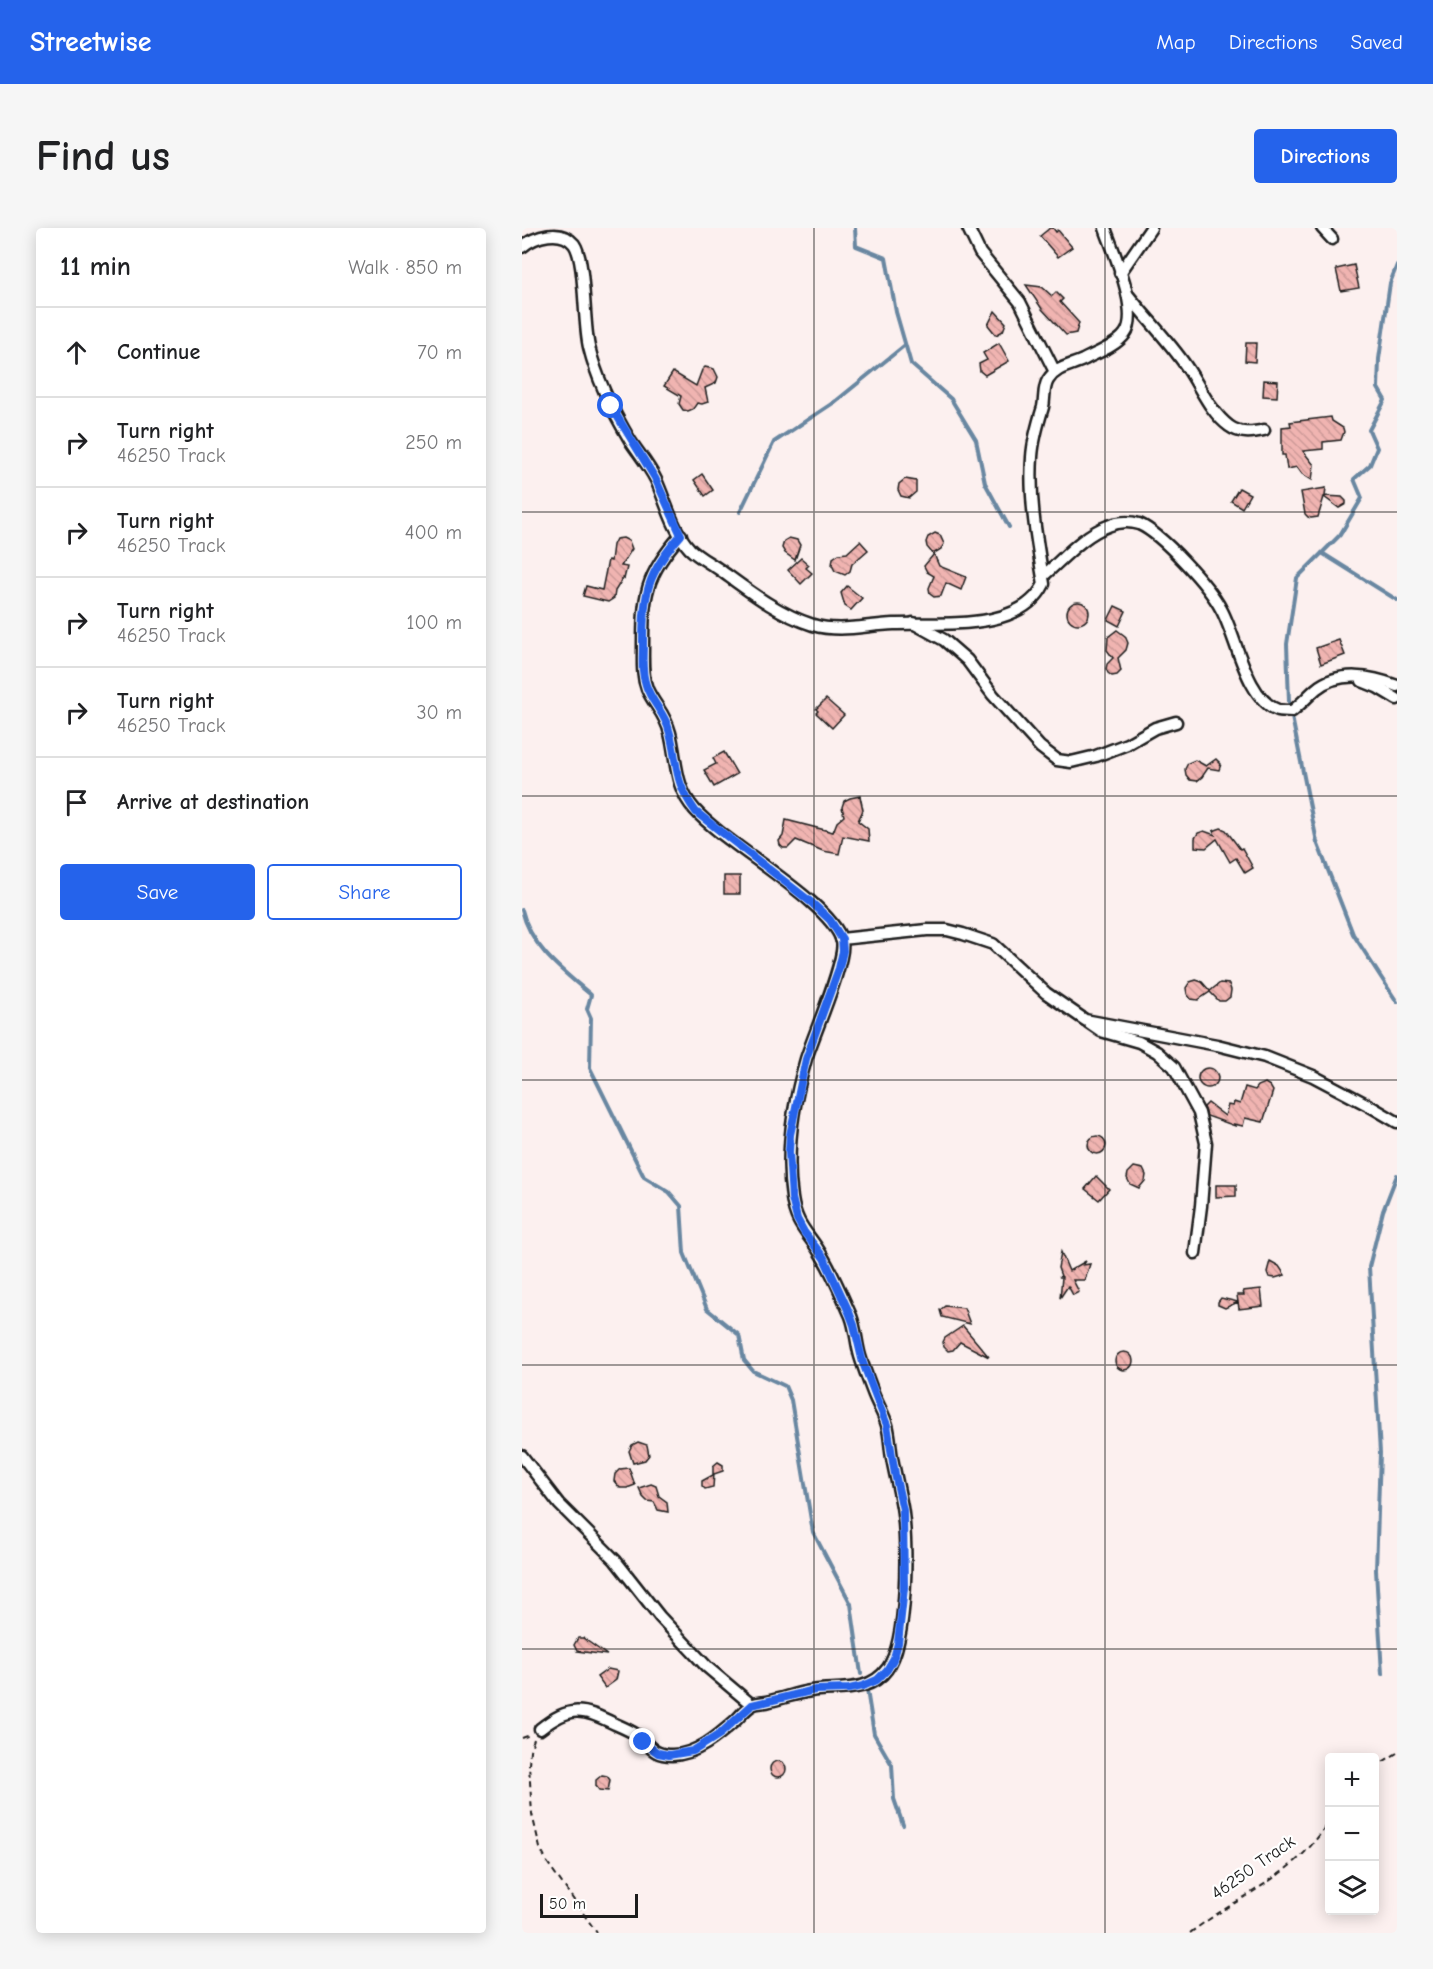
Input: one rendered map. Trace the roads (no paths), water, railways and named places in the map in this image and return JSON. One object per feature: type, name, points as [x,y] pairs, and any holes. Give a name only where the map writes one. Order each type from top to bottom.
[{"type":"street","points":[[968,228],[980,253],[1020,302],[1055,372]]},
{"type":"street","points":[[522,248],[534,238],[548,234],[563,236],[574,243],[579,255],[585,327],[596,371],[611,406],[655,478],[681,535],[690,549],[768,604],[811,624],[839,629],[913,623],[963,623],[993,619],[1034,599],[1044,584],[1034,527],[1032,457],[1045,388],[1055,372],[1066,365],[1100,352],[1126,333],[1130,323],[1126,292],[1105,228]]},
{"type":"street","points":[[1120,273],[1151,228]]},
{"type":"street","points":[[1322,228],[1332,239]]},
{"type":"street","points":[[1126,292],[1181,359],[1216,414],[1229,426],[1239,431],[1249,433],[1264,430]]},
{"type":"street","points":[[1043,576],[1071,550],[1106,526],[1122,522],[1138,524],[1163,542],[1209,590],[1222,609],[1242,663],[1254,687],[1268,703],[1279,710],[1292,711],[1327,682],[1341,677],[1380,679],[1397,686]]},
{"type":"street","points":[[540,1729],[563,1714],[586,1711],[638,1736],[649,1748],[658,1753],[680,1754],[693,1751],[720,1734],[752,1705],[815,1690],[849,1689],[877,1680],[894,1658],[902,1619],[903,1510],[887,1425],[863,1363],[849,1312],[824,1258],[797,1219],[792,1198],[790,1135],[806,1059],[839,968],[843,951],[842,939],[830,920],[812,903],[696,812],[678,783],[668,726],[662,711],[646,687],[643,664],[643,618],[646,588],[654,570],[681,535]]},
{"type":"street","points":[[913,623],[944,640],[967,660],[993,695],[1040,747],[1057,760],[1071,762],[1096,756],[1127,744],[1155,728],[1176,722]]},
{"type":"street","points":[[1351,677],[1377,687],[1397,699]]},
{"type":"street","points":[[842,939],[947,930],[993,944],[1046,993],[1101,1031],[1139,1042],[1157,1052],[1174,1067],[1199,1113],[1206,1143],[1195,1253]]},
{"type":"street","points":[[1085,1020],[1217,1045],[1264,1057],[1313,1076],[1368,1104],[1397,1122]]},
{"type":"street","points":[[522,1456],[559,1504],[615,1560],[660,1617],[707,1667],[752,1705]]},
{"type":"waterway","points":[[855,228],[856,246],[886,258],[896,312],[911,364],[951,399],[976,440],[985,483],[1009,527]]},
{"type":"waterway","points":[[1397,265],[1390,283],[1379,359],[1378,388],[1385,400],[1369,430],[1377,448],[1370,465],[1354,479],[1362,498],[1340,535],[1297,578],[1287,644],[1289,702],[1317,842],[1353,934],[1397,1002]]},
{"type":"waterway","points":[[740,512],[774,442],[836,401],[905,345]]},
{"type":"waterway","points":[[1322,553],[1397,600]]},
{"type":"waterway","points":[[522,910],[526,924],[540,947],[559,968],[591,995],[587,1009],[591,1018],[590,1068],[644,1177],[669,1192],[681,1206],[684,1253],[707,1309],[739,1335],[744,1360],[753,1371],[785,1386],[791,1400],[813,1532],[851,1604],[861,1674]]},
{"type":"waterway","points":[[1382,1674],[1376,1570],[1380,1453],[1369,1267],[1383,1211],[1397,1175]]},
{"type":"waterway","points":[[867,1690],[874,1734],[892,1765],[894,1799],[903,1825]]}]
